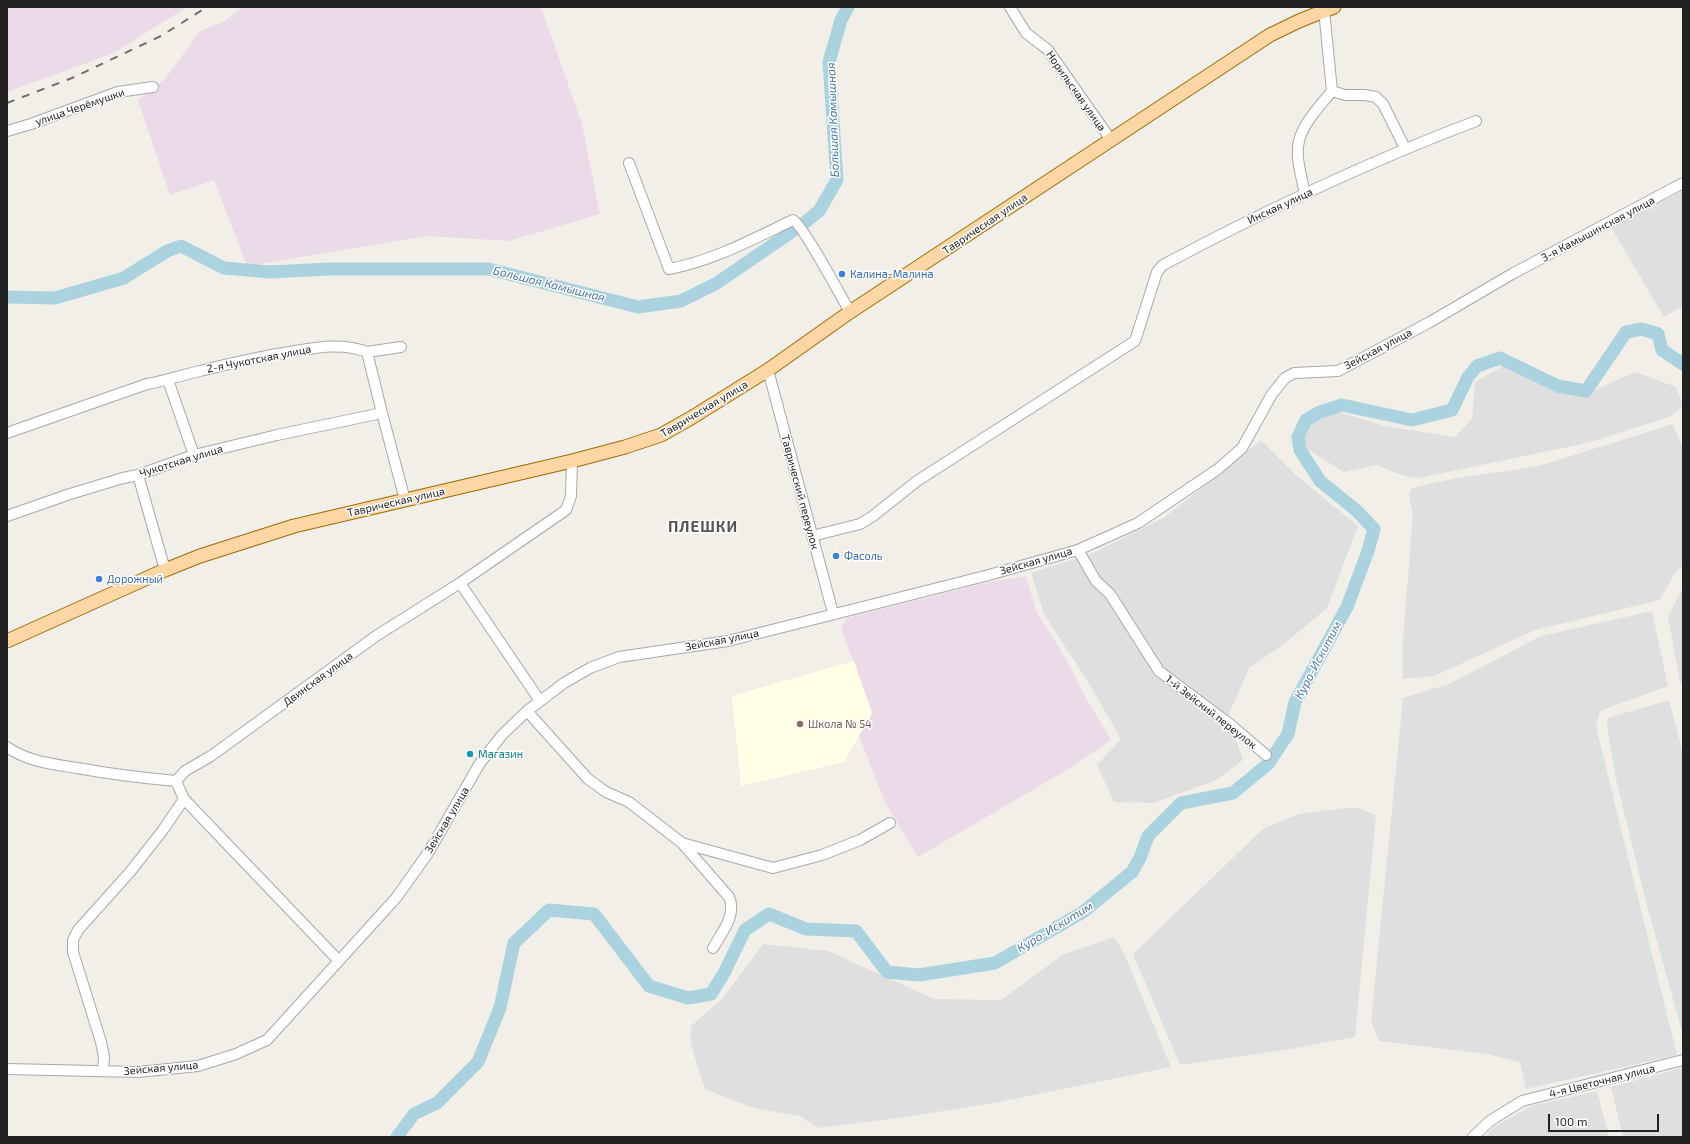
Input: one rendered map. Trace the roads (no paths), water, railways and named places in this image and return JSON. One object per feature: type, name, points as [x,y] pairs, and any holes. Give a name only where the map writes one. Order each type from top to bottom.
[{"type":"main road","name":"Таврическая улица","points":[[7,640],[200,556],[294,526],[572,462],[625,447],[660,435],[691,418],[768,370],[850,312],[1270,35],[1329,9]]},
{"type":"street","name":"Норильская улица","points":[[1010,7],[1026,33],[1048,50],[1111,140]]},
{"type":"street","points":[[1305,194],[1299,158],[1299,142],[1304,128],[1332,91],[1329,9]]},
{"type":"street","name":"улица Черёмушки","points":[[7,131],[31,124],[118,92],[153,87]]},
{"type":"street","points":[[1332,91],[1345,95],[1364,95],[1376,97],[1383,104],[1405,148]]},
{"type":"street","name":"Инская улица","points":[[812,536],[860,524],[874,516],[917,481],[1135,341],[1157,272],[1163,265],[1232,228],[1305,194],[1405,148],[1476,121]]},
{"type":"street","points":[[629,163],[670,269],[682,267],[734,249],[793,220],[796,222],[806,238],[850,312]]},
{"type":"street","name":"3-я Камышинская улица","points":[[1512,274],[1683,183]]},
{"type":"street","name":"Зейская улица","points":[[7,1069],[138,1072],[198,1066],[236,1054],[267,1040],[396,898],[428,853],[480,763],[502,735],[527,711],[570,679],[590,668],[619,657],[728,641],[833,613],[985,576],[1078,550],[1138,523],[1218,469],[1242,448],[1272,394],[1285,378],[1294,373],[1338,371],[1430,322],[1512,274]]},
{"type":"street","name":"2-я Чукотская улица","points":[[7,433],[147,384],[270,355],[321,347],[348,347],[368,352]]},
{"type":"street","points":[[401,347],[368,352],[382,413],[405,500]]},
{"type":"street","name":"Таврический переулок","points":[[768,370],[833,613]]},
{"type":"street","points":[[168,380],[194,455]]},
{"type":"street","name":"Чукотская улица","points":[[7,516],[70,494],[123,478],[138,476],[194,455],[277,435],[382,413]]},
{"type":"street","name":"Двинская улица","points":[[176,781],[185,771],[211,756],[376,636],[460,584],[566,510],[572,496],[572,462]]},
{"type":"street","points":[[138,476],[165,570]]},
{"type":"street","name":"1-й Зейский переулок","points":[[1078,550],[1096,581],[1110,594],[1159,671],[1231,725],[1266,755]]},
{"type":"street","points":[[460,584],[540,701]]},
{"type":"street","points":[[527,711],[588,779],[606,792],[629,802],[682,843],[729,897],[732,903],[730,919],[713,948]]},
{"type":"street","points":[[7,747],[25,758],[120,775],[176,781],[184,799],[339,961]]},
{"type":"street","points":[[103,1071],[104,1057],[101,1042],[73,952],[73,940],[78,930],[130,872],[163,830],[184,799]]},
{"type":"street","points":[[682,843],[773,868],[822,855],[860,840],[890,823]]},
{"type":"street","name":"4-я Цветочная улица","points":[[1473,1137],[1490,1121],[1522,1101],[1683,1060]]},
{"type":"waterway","name":"Большая Камышная","points":[[7,297],[55,298],[124,278],[167,251],[181,246],[224,268],[270,272],[329,269],[489,269],[638,307],[681,301],[717,283],[803,224],[819,211],[837,180],[829,62],[841,20],[848,7]]},
{"type":"waterway","name":"Куро-Искитим","points":[[397,1137],[414,1114],[437,1103],[478,1062],[500,1008],[514,943],[549,910],[594,914],[649,986],[688,998],[711,994],[724,973],[745,930],[769,914],[806,929],[856,931],[887,972],[919,975],[995,963],[1083,912],[1132,872],[1140,858],[1148,836],[1181,803],[1233,793],[1268,764],[1288,734],[1295,702],[1347,607],[1368,551],[1374,529],[1357,511],[1320,481],[1300,450],[1298,437],[1306,420],[1320,412],[1342,405],[1412,420],[1452,410],[1468,377],[1477,366],[1500,358],[1558,386],[1586,391],[1626,332],[1642,329],[1658,334],[1662,350],[1683,364]]},
{"type":"railway","points":[[7,103],[72,78],[161,36],[207,7]]},
{"type":"place","name":"Калина-Малина","points":[[842,274]]},
{"type":"place","name":"Фасоль","points":[[836,556]]},
{"type":"place","name":"Дорожный","points":[[99,579]]},
{"type":"place","name":"Школа № 54","points":[[800,724]]},
{"type":"place","name":"Магазин","points":[[470,754]]},
{"type":"district","name":"ПЛЕШКИ","points":[[703,527]]}]
